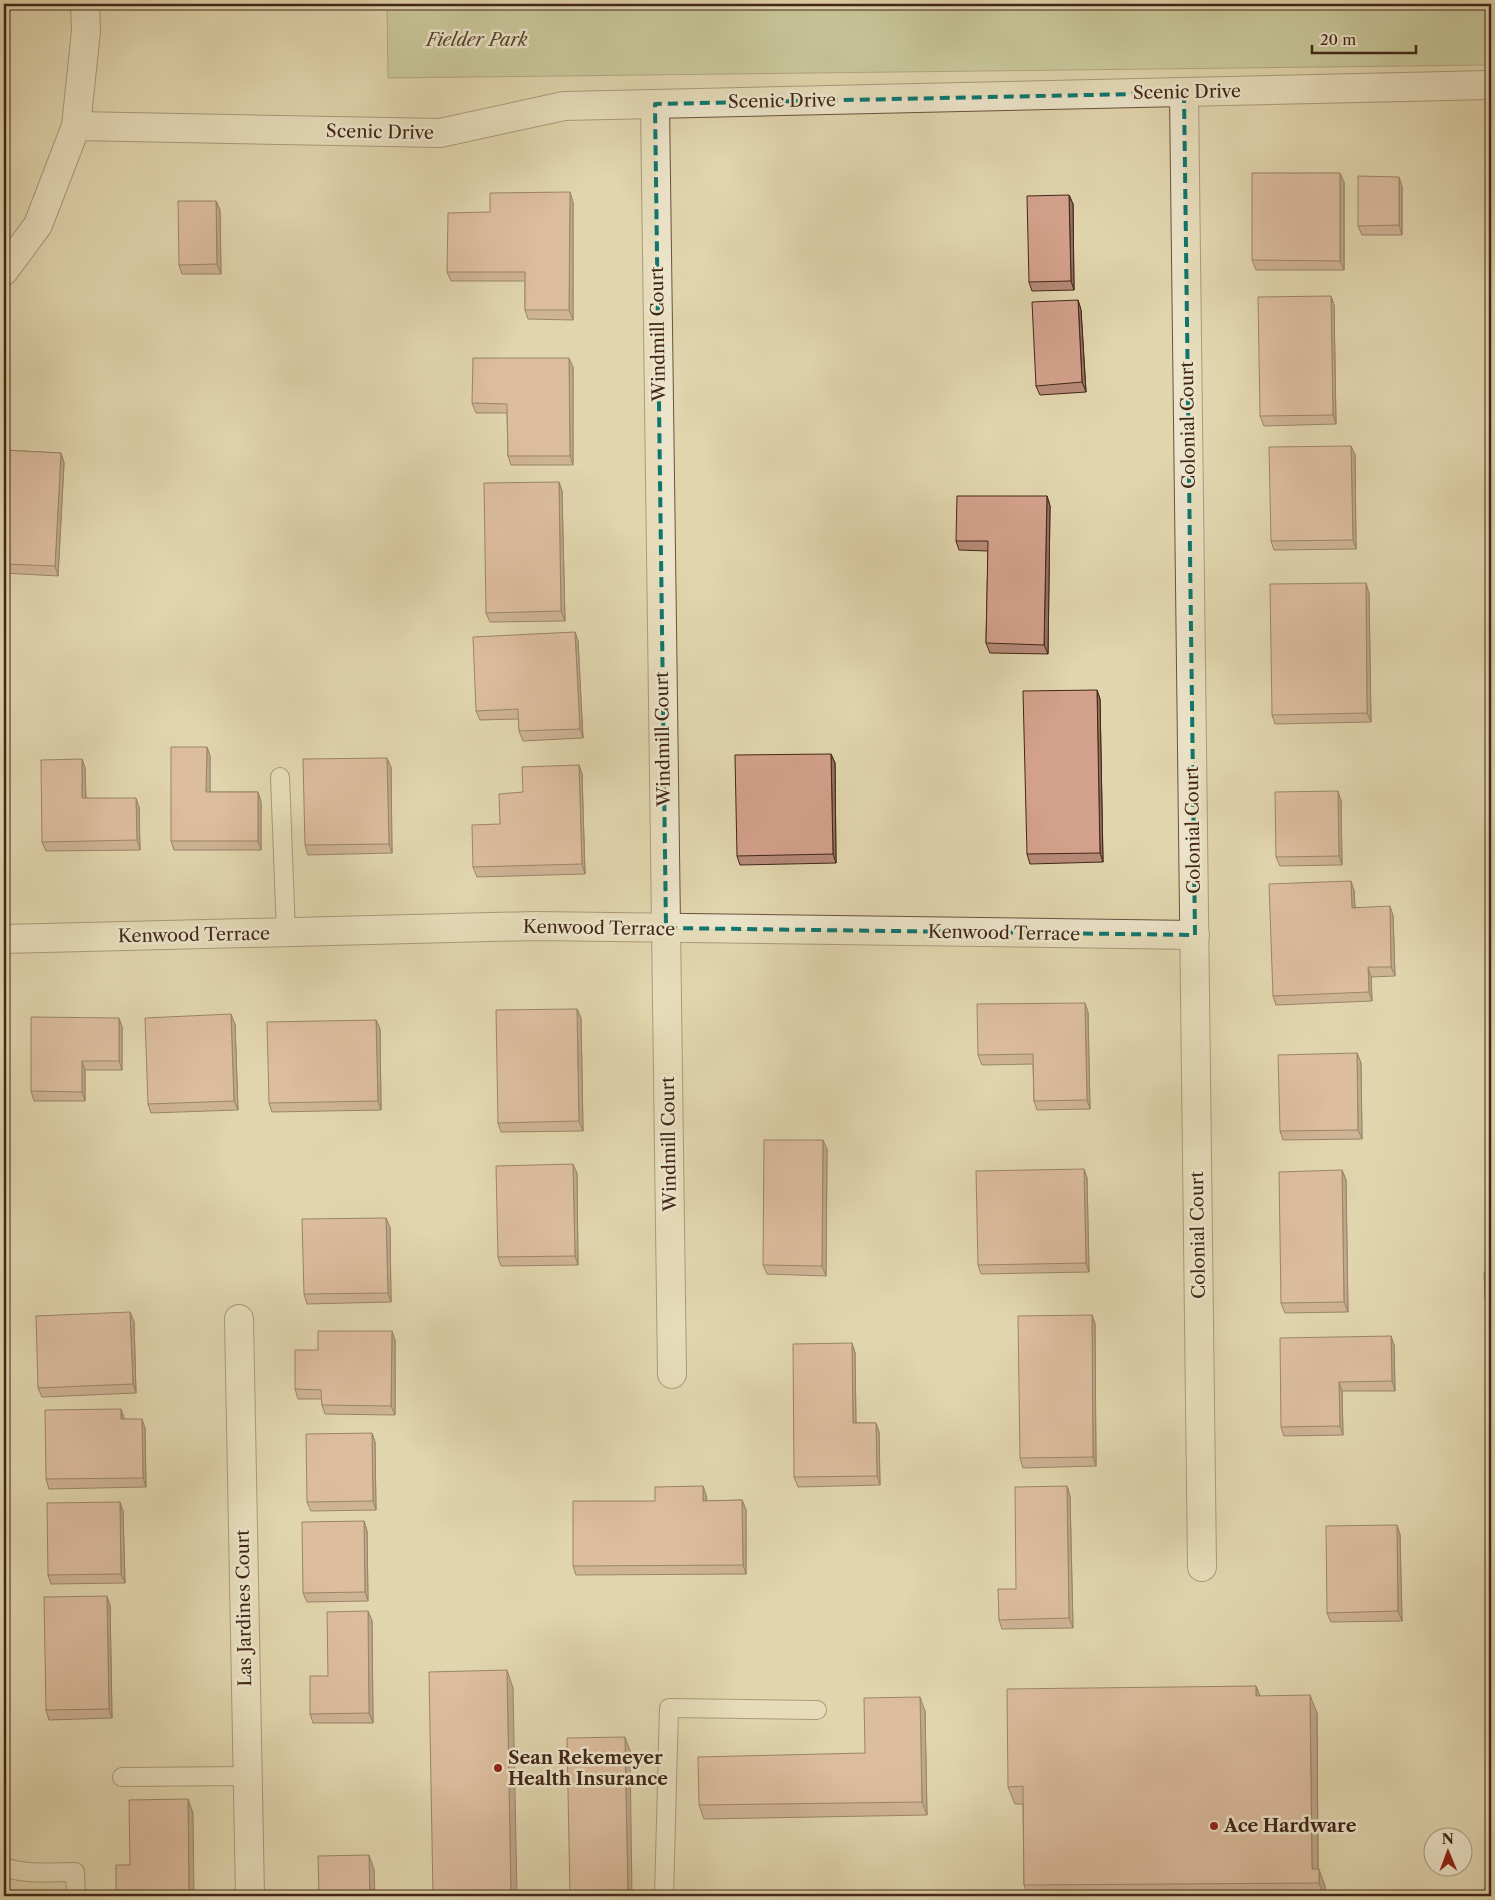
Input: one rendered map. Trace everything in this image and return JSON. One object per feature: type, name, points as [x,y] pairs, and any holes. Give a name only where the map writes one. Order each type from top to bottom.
[{"type":"street","points":[[4,271],[38,225],[76,126],[86,31],[85,4]]},
{"type":"street","name":"Scenic Drive","points":[[76,126],[440,133],[564,106],[1491,85]]},
{"type":"street","name":"Colonial Court","points":[[1184,93],[1202,1568]]},
{"type":"street","name":"Windmill Court","points":[[655,104],[672,1374]]},
{"type":"street","name":"Kenwood Terrace","points":[[4,939],[535,926],[1194,935]]},
{"type":"street","name":"Las Jardines Court","points":[[239,1319],[250,1896]]},
{"type":"lane","points":[[280,776],[286,933]]},
{"type":"lane","points":[[664,1896],[669,1708],[817,1710]]},
{"type":"lane","points":[[122,1777],[247,1776]]},
{"type":"lane","points":[[4,1867],[32,1872],[75,1872],[76,1896]]},
{"type":"highlighted area","points":[[1184,93],[1195,935],[666,928],[655,104]]},
{"type":"green space","name":"Fielder Park","points":[[387,4],[1491,4],[1491,65],[388,78]]},
{"type":"building","points":[[1252,173],[1340,173],[1340,261],[1252,260]]},
{"type":"building","points":[[1358,176],[1399,177],[1399,225],[1358,226]]},
{"type":"building","points":[[570,192],[569,310],[525,310],[525,272],[447,272],[448,213],[490,212],[490,193]]},
{"type":"building","points":[[1069,195],[1071,281],[1029,282],[1027,196]]},
{"type":"building","points":[[178,201],[216,201],[217,264],[179,265]]},
{"type":"building","points":[[1331,296],[1333,415],[1260,416],[1258,297]]},
{"type":"building","points":[[1078,300],[1082,382],[1036,386],[1032,302]]},
{"type":"building","points":[[473,358],[569,358],[570,456],[508,456],[507,404],[472,403]]},
{"type":"building","points":[[1351,446],[1353,540],[1271,541],[1269,447]]},
{"type":"building","points":[[4,450],[61,453],[55,566],[4,564]]},
{"type":"building","points":[[559,482],[561,611],[486,613],[484,483]]},
{"type":"building","points":[[957,496],[1047,496],[1044,645],[986,643],[988,541],[956,541]]},
{"type":"building","points":[[1366,583],[1367,713],[1272,715],[1270,584]]},
{"type":"building","points":[[575,632],[580,729],[519,731],[518,709],[476,711],[473,637]]},
{"type":"building","points":[[1097,690],[1100,853],[1027,854],[1023,691]]},
{"type":"building","points":[[171,747],[207,747],[206,792],[258,792],[258,841],[171,841]]},
{"type":"building","points":[[831,754],[833,854],[737,856],[735,755]]},
{"type":"building","points":[[387,758],[389,844],[305,845],[303,759]]},
{"type":"building","points":[[82,759],[82,798],[136,798],[137,840],[42,842],[41,760]]},
{"type":"building","points":[[579,765],[582,864],[473,867],[472,825],[500,824],[499,794],[523,792],[522,767]]},
{"type":"building","points":[[1338,791],[1339,856],[1276,857],[1275,792]]},
{"type":"building","points":[[1351,881],[1352,908],[1390,906],[1391,967],[1368,967],[1369,992],[1273,996],[1269,884]]},
{"type":"building","points":[[1085,1003],[1087,1100],[1034,1101],[1033,1054],[978,1055],[977,1004]]},
{"type":"building","points":[[577,1009],[579,1121],[498,1123],[496,1010]]},
{"type":"building","points":[[231,1014],[234,1101],[148,1104],[145,1018]]},
{"type":"building","points":[[31,1017],[119,1018],[119,1061],[82,1061],[82,1092],[31,1091]]},
{"type":"building","points":[[376,1020],[378,1101],[269,1103],[267,1022]]},
{"type":"building","points":[[1357,1053],[1358,1130],[1280,1131],[1278,1055]]},
{"type":"building","points":[[764,1140],[823,1140],[822,1266],[763,1265]]},
{"type":"building","points":[[573,1164],[575,1256],[498,1257],[496,1166]]},
{"type":"building","points":[[1084,1169],[1086,1263],[978,1265],[976,1171]]},
{"type":"building","points":[[1342,1170],[1344,1302],[1281,1303],[1279,1172]]},
{"type":"building","points":[[386,1218],[388,1293],[304,1294],[302,1219]]},
{"type":"building","points":[[1484,1272],[1491,1272],[1491,1298],[1485,1298]]},
{"type":"building","points":[[130,1312],[133,1384],[38,1388],[36,1316]]},
{"type":"building","points":[[1092,1315],[1093,1457],[1020,1458],[1018,1316]]},
{"type":"building","points":[[318,1331],[392,1331],[391,1406],[322,1405],[321,1390],[295,1389],[295,1350],[318,1350]]},
{"type":"building","points":[[1391,1336],[1392,1381],[1339,1382],[1340,1426],[1281,1427],[1280,1338]]},
{"type":"building","points":[[852,1343],[853,1423],[876,1423],[877,1476],[794,1477],[793,1344]]},
{"type":"building","points":[[121,1409],[121,1419],[142,1419],[143,1478],[46,1479],[45,1410]]},
{"type":"building","points":[[372,1433],[373,1501],[307,1502],[306,1434]]},
{"type":"building","points":[[703,1486],[703,1501],[742,1500],[743,1565],[573,1566],[573,1501],[655,1501],[655,1487]]},
{"type":"building","points":[[1067,1486],[1069,1618],[999,1620],[998,1589],[1016,1589],[1015,1487]]},
{"type":"building","points":[[120,1502],[121,1574],[48,1575],[47,1503]]},
{"type":"building","points":[[364,1521],[365,1592],[303,1593],[302,1522]]},
{"type":"building","points":[[1397,1525],[1398,1611],[1327,1613],[1326,1526]]},
{"type":"building","points":[[107,1596],[109,1709],[46,1710],[44,1597]]},
{"type":"building","points":[[368,1611],[369,1713],[310,1714],[310,1676],[328,1676],[327,1612]]},
{"type":"building","points":[[507,1670],[511,1896],[433,1896],[429,1672]]},
{"type":"building","points":[[1256,1686],[1256,1696],[1310,1695],[1312,1869],[1319,1869],[1319,1883],[1024,1885],[1023,1786],[1008,1787],[1007,1689]]},
{"type":"building","points":[[920,1697],[922,1802],[699,1805],[698,1757],[865,1753],[864,1698]]},
{"type":"building","points":[[625,1737],[628,1896],[570,1896],[567,1738]]},
{"type":"building","points":[[188,1799],[189,1896],[116,1896],[116,1865],[130,1865],[129,1800]]},
{"type":"building","points":[[369,1855],[370,1896],[319,1896],[318,1856]]},
{"type":"place","name":"Sean Rekemeyer Health Insurance","points":[[498,1768]]},
{"type":"place","name":"Ace Hardware","points":[[1214,1826]]}]
